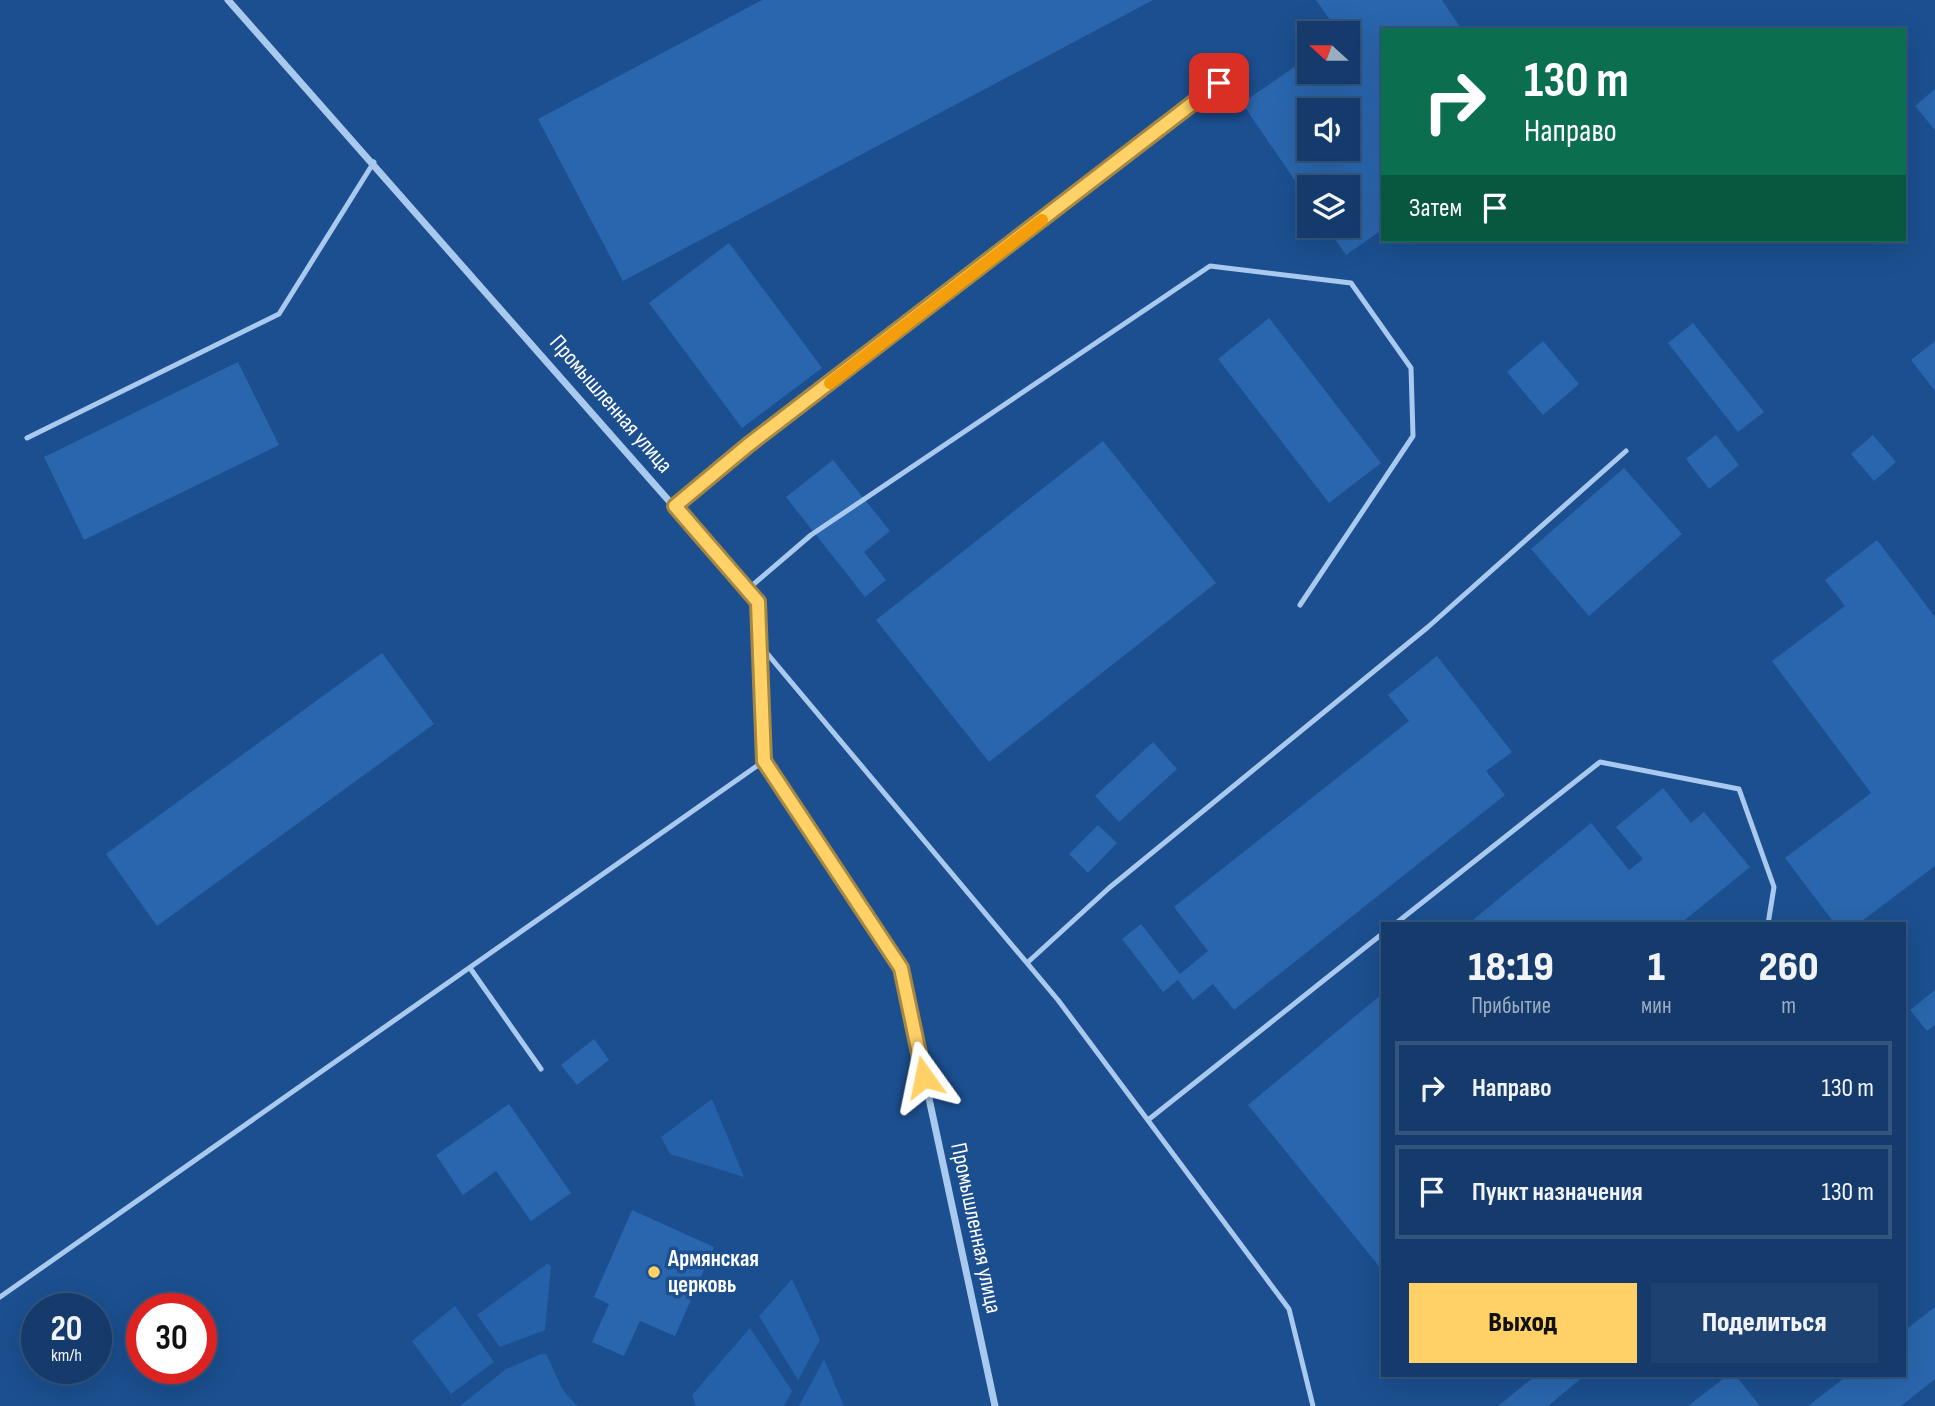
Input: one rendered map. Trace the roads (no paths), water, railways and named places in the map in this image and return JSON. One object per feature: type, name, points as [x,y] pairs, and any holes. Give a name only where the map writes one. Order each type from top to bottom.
[{"type":"street","name":"Промышленная улица","points":[[228,0],[758,602],[764,761],[901,968],[995,1406]]},
{"type":"lane","points":[[675,506],[747,446],[1219,83]]},
{"type":"lane","points":[[27,438],[279,314],[373,162]]},
{"type":"lane","points":[[748,589],[811,536],[1210,266],[1351,283],[1411,368],[1413,436],[1300,605]]},
{"type":"lane","points":[[1027,964],[1109,888],[1428,627],[1626,451]]},
{"type":"lane","points":[[760,645],[1027,964],[1289,1309],[1313,1406]]},
{"type":"lane","points":[[0,1297],[764,761]]},
{"type":"lane","points":[[1398,922],[1600,762],[1739,789],[1774,887],[1769,922]]},
{"type":"lane","points":[[1148,1120],[1381,935]]},
{"type":"lane","points":[[470,968],[541,1069]]},
{"type":"place","name":"Армянская церковь","points":[[654,1272]]}]
